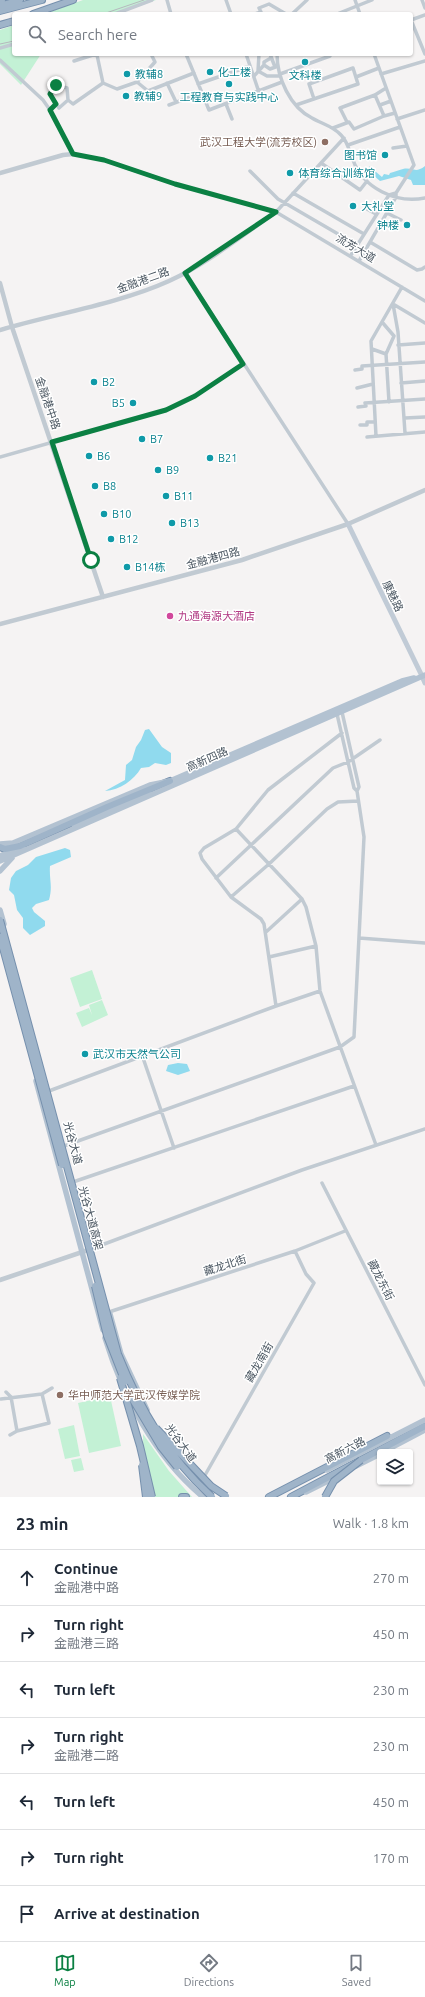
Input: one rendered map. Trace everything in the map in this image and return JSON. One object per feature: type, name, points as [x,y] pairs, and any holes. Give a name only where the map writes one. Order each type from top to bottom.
[{"type":"highway","points":[[0,6],[20,0]]},
{"type":"highway","points":[[0,11],[42,0]]},
{"type":"highway","points":[[39,12],[73,0]]},
{"type":"highway","points":[[0,25],[12,21]]},
{"type":"highway","points":[[0,847],[5,849],[20,846],[106,807],[170,781]]},
{"type":"highway","name":"光谷大道高架","points":[[0,920],[118,1354],[128,1380],[151,1423],[164,1443],[186,1471],[213,1497]]},
{"type":"highway","name":"光谷大道高架","points":[[0,937],[112,1351],[137,1408],[161,1447],[207,1497]]},
{"type":"highway","points":[[112,1351],[140,1446],[152,1497]]},
{"type":"highway","points":[[151,1423],[178,1448],[211,1486],[230,1497]]},
{"type":"highway","points":[[291,1497],[425,1426]]},
{"type":"highway","points":[[269,1497],[386,1436]]},
{"type":"highway","points":[[140,1446],[146,1497]]},
{"type":"highway","points":[[325,1497],[334,1481],[361,1460]]},
{"type":"highway","points":[[262,1497],[295,1484]]},
{"type":"main road","name":"康魅路","points":[[348,524],[424,676],[425,683]]},
{"type":"main road","name":"高新四路","points":[[0,861],[424,676]]},
{"type":"main road","name":"高新四路","points":[[0,856],[146,794],[170,781],[402,681],[424,676]]},
{"type":"main road","name":"高新四路","points":[[0,844],[13,843],[50,826],[150,785],[170,781]]},
{"type":"main road","points":[[0,871],[20,852]]},
{"type":"main road","name":"光谷大道","points":[[0,910],[91,1249],[122,1354],[148,1412],[175,1455],[213,1497]]},
{"type":"main road","name":"光谷大道","points":[[0,943],[81,1252],[111,1359],[122,1383],[158,1448],[170,1464],[204,1497]]},
{"type":"main road","name":"高新六路","points":[[275,1496],[425,1420]]},
{"type":"main road","points":[[389,1449],[425,1430]]},
{"type":"main road","name":"高新六路","points":[[297,1497],[377,1456]]},
{"type":"street","points":[[123,12],[152,0]]},
{"type":"street","points":[[167,0],[170,12]]},
{"type":"street","points":[[226,0],[230,12]]},
{"type":"street","points":[[294,12],[305,0]]},
{"type":"street","points":[[355,0],[359,12]]},
{"type":"street","points":[[341,12],[372,0]]},
{"type":"street","points":[[422,0],[425,8]]},
{"type":"street","points":[[264,1],[266,6]]},
{"type":"street","points":[[261,12],[259,8],[269,4],[283,12]]},
{"type":"street","points":[[413,19],[425,15]]},
{"type":"street","points":[[413,25],[425,54]]},
{"type":"street","points":[[0,48],[12,45]]},
{"type":"street","points":[[74,61],[93,56]]},
{"type":"street","points":[[97,56],[103,82]]},
{"type":"street","points":[[103,82],[117,89],[137,82],[155,62],[153,56]]},
{"type":"street","points":[[187,56],[209,110],[282,82]]},
{"type":"street","points":[[247,56],[262,101]]},
{"type":"street","points":[[258,71],[259,56]]},
{"type":"street","points":[[276,66],[277,56]]},
{"type":"street","points":[[258,71],[268,76],[280,75],[330,56]]},
{"type":"street","points":[[360,261],[414,165],[375,56]]},
{"type":"street","points":[[254,76],[264,65],[264,62],[271,58],[276,66],[282,82],[296,105],[311,118],[333,128],[344,138],[354,162],[367,181],[376,189],[388,195],[396,195],[410,200],[425,198]]},
{"type":"street","points":[[0,60],[43,100],[50,110],[73,154],[63,155],[0,173]]},
{"type":"street","points":[[381,74],[425,61]]},
{"type":"street","points":[[264,65],[270,69],[276,66]]},
{"type":"street","points":[[198,84],[250,66]]},
{"type":"street","points":[[296,105],[314,99],[358,84],[353,68],[309,84],[314,99]]},
{"type":"street","points":[[356,76],[379,68]]},
{"type":"street","points":[[137,82],[148,91],[194,73]]},
{"type":"street","points":[[68,100],[59,108],[50,94],[56,85],[67,88],[68,100],[73,104],[103,82]]},
{"type":"street","points":[[167,83],[176,102]]},
{"type":"street","points":[[386,88],[375,95],[340,108],[347,122],[349,122],[354,129],[384,116],[395,113]]},
{"type":"street","points":[[169,105],[201,92]]},
{"type":"street","points":[[375,95],[384,116]]},
{"type":"street","points":[[380,106],[391,100]]},
{"type":"street","points":[[50,110],[56,104]]},
{"type":"street","points":[[226,104],[232,119]]},
{"type":"street","points":[[397,119],[425,110]]},
{"type":"street","points":[[333,128],[347,122]]},
{"type":"street","points":[[348,145],[400,127]]},
{"type":"street","points":[[276,212],[344,138]]},
{"type":"street","points":[[393,148],[407,146]]},
{"type":"street","name":"流芳大道","points":[[73,154],[104,160],[175,184],[276,212],[425,301]]},
{"type":"street","points":[[321,163],[360,190],[367,181]]},
{"type":"street","points":[[250,171],[278,199],[357,246]]},
{"type":"street","points":[[293,193],[364,234]]},
{"type":"street","points":[[350,256],[388,195]]},
{"type":"street","points":[[368,209],[376,214]]},
{"type":"street","name":"金融港二路","points":[[0,330],[140,293],[185,273],[276,212]]},
{"type":"street","points":[[387,213],[401,220]]},
{"type":"street","points":[[370,242],[417,270],[425,267]]},
{"type":"street","points":[[185,273],[348,524]]},
{"type":"street","name":"金融港中路","points":[[0,283],[12,327],[103,597]]},
{"type":"street","points":[[376,436],[371,341],[402,287]]},
{"type":"street","points":[[392,303],[425,323]]},
{"type":"street","points":[[392,303],[397,322],[405,433]]},
{"type":"street","points":[[382,322],[394,336],[386,354],[389,402]]},
{"type":"street","points":[[398,345],[425,343]]},
{"type":"street","points":[[366,347],[371,347],[386,354]]},
{"type":"street","points":[[355,370],[362,369],[362,366],[425,362]]},
{"type":"street","points":[[0,457],[166,410],[195,396],[243,364]]},
{"type":"street","points":[[401,383],[425,381]]},
{"type":"street","points":[[357,388],[364,388],[363,385],[373,384]]},
{"type":"street","points":[[358,407],[366,406],[366,403],[425,399]]},
{"type":"street","points":[[405,418],[425,417]]},
{"type":"street","points":[[360,425],[367,425],[367,422],[375,422]]},
{"type":"street","points":[[367,437],[425,432]]},
{"type":"street","name":"金融港四路","points":[[0,624],[242,560],[348,524],[425,490]]},
{"type":"street","points":[[340,713],[342,733],[348,762],[354,788],[357,791]]},
{"type":"street","points":[[64,1146],[340,1047],[354,1037],[364,837],[357,791],[359,787],[340,713]]},
{"type":"street","points":[[276,1006],[266,932],[261,919],[231,898],[200,853],[204,848],[236,829],[268,790],[342,733]]},
{"type":"street","points":[[216,878],[333,768],[348,762],[380,740]]},
{"type":"street","points":[[231,898],[327,809],[338,802],[358,801]]},
{"type":"street","points":[[236,829],[302,900],[306,907],[316,946],[320,991],[376,1145]]},
{"type":"street","points":[[266,932],[302,900]]},
{"type":"street","points":[[359,938],[419,942],[425,944]]},
{"type":"street","points":[[269,956],[316,946]]},
{"type":"street","points":[[49,1091],[142,1055],[320,991]]},
{"type":"street","points":[[142,1055],[174,1148]]},
{"type":"street","points":[[73,1182],[354,1086]]},
{"type":"street","points":[[0,1280],[91,1249],[302,1170],[425,1129]]},
{"type":"street","name":"藏龙东街","points":[[322,1183],[345,1231],[425,1386]]},
{"type":"street","name":"藏龙北街","points":[[109,1312],[296,1251],[345,1231]]},
{"type":"street","name":"藏龙南街","points":[[200,1484],[314,1283],[306,1274],[296,1251]]},
{"type":"street","points":[[2,1399],[42,1394],[52,1388]]},
{"type":"street","points":[[6,1392],[11,1397],[17,1431]]},
{"type":"street","points":[[42,1394],[49,1423],[53,1428]]},
{"type":"street","points":[[10,1435],[17,1431],[49,1423]]},
{"type":"green space","points":[[83,0],[156,0],[123,12],[50,12]]},
{"type":"green space","points":[[12,26],[12,56],[40,56],[21,85],[0,64],[0,30]]},
{"type":"green space","points":[[92,970],[102,999],[80,1007],[70,978]]},
{"type":"green space","points":[[102,1000],[108,1015],[82,1027],[76,1013],[89,1008],[92,1015],[89,1005]]},
{"type":"green space","points":[[110,1396],[121,1446],[89,1453],[78,1403]]},
{"type":"green space","points":[[74,1425],[80,1456],[65,1459],[58,1429]]},
{"type":"green space","points":[[143,1434],[169,1471],[192,1497],[144,1497]]},
{"type":"green space","points":[[81,1458],[84,1470],[74,1472],[71,1460]]},
{"type":"water","points":[[369,166],[382,177],[384,174],[389,175],[390,173],[401,169],[419,170],[425,166],[425,185],[413,185],[411,180],[399,176],[380,181],[372,174]]},
{"type":"water","points":[[149,729],[162,747],[171,753],[171,763],[166,765],[155,763],[149,767],[141,768],[135,777],[126,784],[116,789],[105,791],[125,780],[126,765],[132,760],[136,747],[145,730]]},
{"type":"water","points":[[65,848],[70,850],[71,857],[50,866],[51,891],[49,900],[36,904],[32,908],[34,912],[45,921],[45,926],[30,935],[23,928],[23,918],[17,910],[14,895],[9,890],[11,878],[16,871],[28,865],[36,857]]},
{"type":"water","points":[[178,1063],[187,1064],[190,1071],[178,1075],[166,1071],[168,1065]]},
{"type":"tram line","points":[[109,12],[144,0]]},
{"type":"tram line","points":[[0,44],[12,41]]},
{"type":"place","name":"文科楼","points":[[305,62]]},
{"type":"place","name":"化工楼","points":[[210,72]]},
{"type":"place","name":"教辅8","points":[[127,74]]},
{"type":"place","name":"工程教育与实践中心","points":[[229,84]]},
{"type":"place","name":"教辅9","points":[[126,96]]},
{"type":"place","name":"武汉工程大学(流芳校区)","points":[[325,142]]},
{"type":"place","name":"图书馆","points":[[385,155]]},
{"type":"place","name":"体育综合训练馆","points":[[290,173]]},
{"type":"place","name":"大礼堂","points":[[353,206]]},
{"type":"place","name":"钟楼","points":[[407,225]]},
{"type":"place","name":"B2","points":[[94,382]]},
{"type":"place","name":"B5","points":[[133,403]]},
{"type":"place","name":"B7","points":[[142,439]]},
{"type":"place","name":"B6","points":[[89,456]]},
{"type":"place","name":"B21","points":[[210,458]]},
{"type":"place","name":"B9","points":[[158,470]]},
{"type":"place","name":"B8","points":[[95,486]]},
{"type":"place","name":"B11","points":[[166,496]]},
{"type":"place","name":"B10","points":[[104,514]]},
{"type":"place","name":"B13","points":[[172,523]]},
{"type":"place","name":"B12","points":[[111,539]]},
{"type":"place","name":"B14栋","points":[[127,567]]},
{"type":"place","name":"九通海源大酒店","points":[[170,616]]},
{"type":"place","name":"武汉市天然气公司","points":[[85,1054]]},
{"type":"place","name":"华中师范大学武汉传媒学院","points":[[60,1395]]},
{"type":"route","points":[[56,85],[50,94],[56,104],[50,110],[73,154],[80,154],[104,160],[175,184],[276,212],[185,273],[243,364],[195,396],[166,410],[52,442],[91,560]]}]
